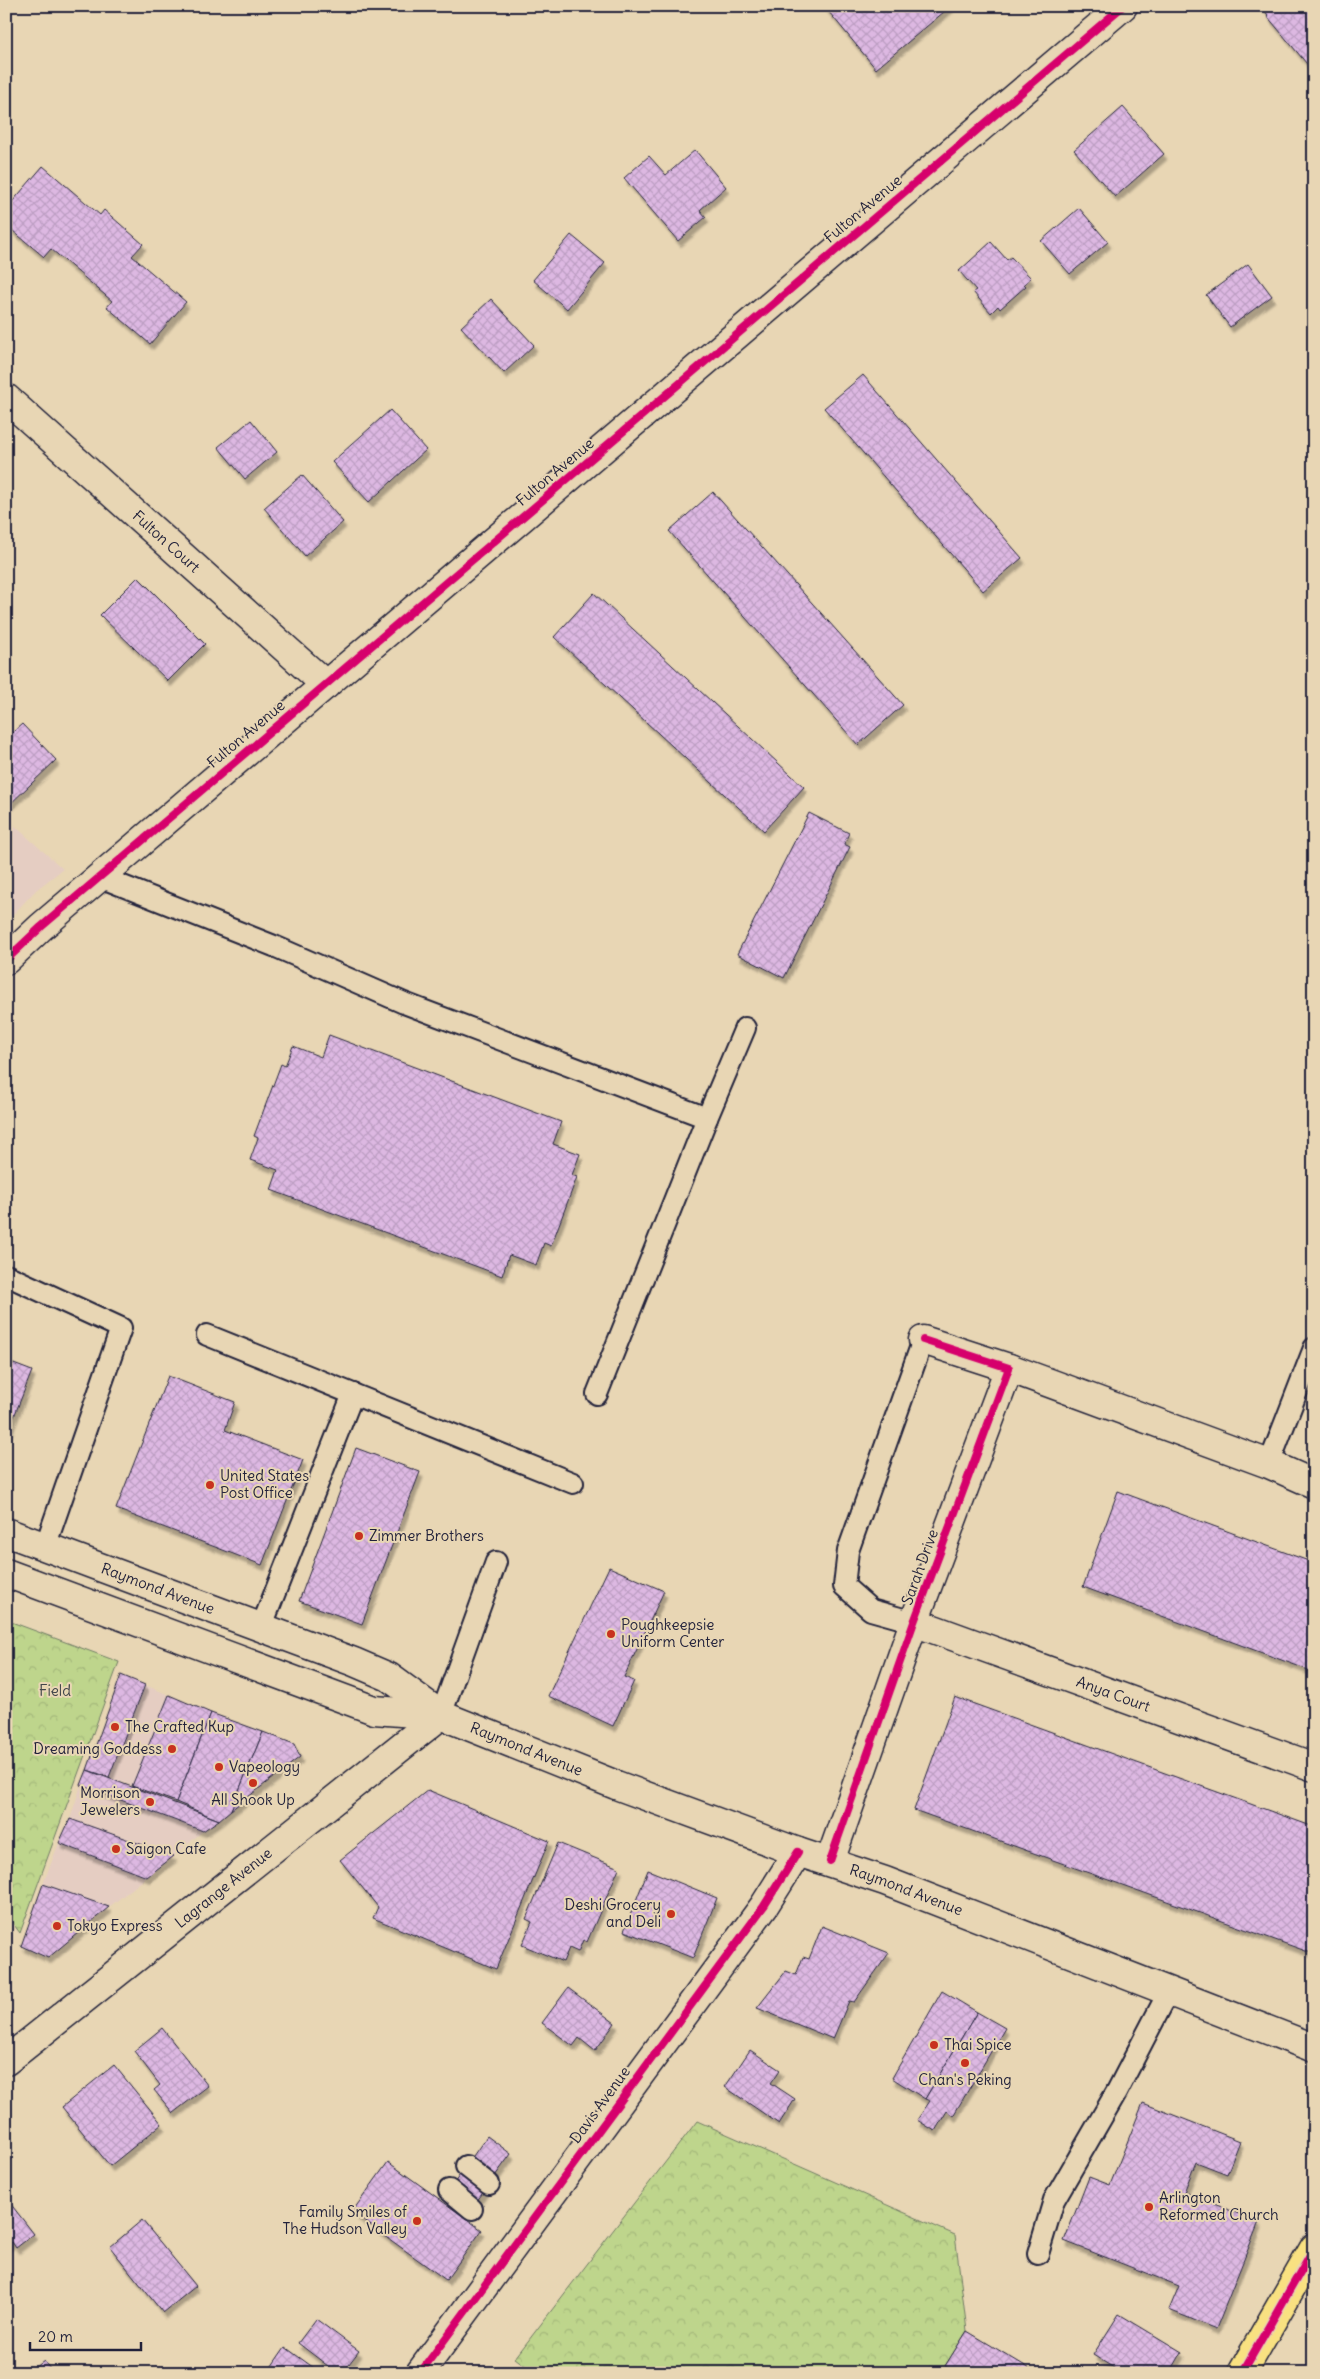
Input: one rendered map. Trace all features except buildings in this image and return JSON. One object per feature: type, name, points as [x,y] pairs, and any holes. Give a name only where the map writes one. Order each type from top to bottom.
[{"type":"highway","points":[[1242,2373],[1314,2248]]},
{"type":"street","name":"Fulton Avenue","points":[[6,960],[100,877],[1123,6]]},
{"type":"street","name":"Fulton Court","points":[[6,398],[326,685]]},
{"type":"street","points":[[923,1340],[1009,1368],[1269,1464],[1314,1484]]},
{"type":"street","name":"Sarah Drive","points":[[830,1861],[914,1622],[1009,1368]]},
{"type":"street","name":"Raymond Avenue","points":[[6,1532],[389,1677],[441,1715],[616,1784],[798,1852],[830,1861],[1314,2048]]},
{"type":"street","name":"Raymond Avenue","points":[[6,1573],[374,1710],[441,1715]]},
{"type":"street","name":"Anya Court","points":[[914,1622],[1314,1767]]},
{"type":"street","name":"Lagrange Avenue","points":[[6,2062],[441,1715]]},
{"type":"street","name":"Davis Avenue","points":[[420,2373],[764,1906],[798,1852]]},
{"type":"lane","points":[[100,877],[274,946],[404,1002],[707,1118]]},
{"type":"lane","points":[[598,1394],[707,1118],[745,1028]]},
{"type":"lane","points":[[6,1275],[121,1328],[45,1547]]},
{"type":"lane","points":[[207,1335],[572,1483]]},
{"type":"lane","points":[[914,1622],[871,1610],[844,1586],[848,1551],[923,1340]]},
{"type":"lane","points":[[1269,1464],[1314,1348]]},
{"type":"lane","points":[[261,1628],[353,1394]]},
{"type":"lane","points":[[441,1715],[496,1562]]},
{"type":"lane","points":[[1038,2254],[1054,2200],[1117,2090],[1169,1991]]},
{"type":"lane","points":[[466,2166],[489,2184]]},
{"type":"lane","points":[[449,2190],[472,2209]]},
{"type":"shaded area","points":[[6,818],[63,869],[36,890],[6,922]]},
{"type":"shaded area","points":[[145,1685],[169,1695],[132,1786],[109,1777]]},
{"type":"shaded area","points":[[81,1785],[203,1831],[174,1856],[70,1819]]},
{"type":"shaded area","points":[[59,1843],[147,1877],[109,1907],[43,1884]]},
{"type":"green space","name":"Field","points":[[6,1620],[119,1662],[20,1933],[6,1914]]},
{"type":"green space","points":[[697,2121],[955,2235],[967,2331],[945,2366],[956,2373],[535,2373],[515,2358]]},
{"type":"cycle path","points":[[6,960],[41,927],[1123,6]]},
{"type":"cycle path","points":[[830,1861],[914,1622],[1009,1368],[923,1340]]},
{"type":"cycle path","points":[[420,2373],[764,1906],[798,1852]]},
{"type":"cycle path","points":[[1242,2373],[1314,2248]]},
{"type":"place","name":"United States Post Office","points":[[210,1485]]},
{"type":"place","name":"Zimmer Brothers","points":[[359,1536]]},
{"type":"place","name":"Poughkeepsie Uniform Center","points":[[611,1634]]},
{"type":"place","name":"The Crafted Kup","points":[[115,1727]]},
{"type":"place","name":"Dreaming Goddess","points":[[172,1749]]},
{"type":"place","name":"Vapeology","points":[[219,1767]]},
{"type":"place","name":"All Shook Up","points":[[253,1783]]},
{"type":"place","name":"Morrison Jewelers","points":[[150,1802]]},
{"type":"place","name":"Saigon Cafe","points":[[116,1849]]},
{"type":"place","name":"Deshi Grocery and Deli","points":[[671,1914]]},
{"type":"place","name":"Tokyo Express","points":[[57,1926]]},
{"type":"place","name":"Thai Spice","points":[[934,2045]]},
{"type":"place","name":"Chan's Peking","points":[[965,2063]]},
{"type":"place","name":"Arlington Reformed Church","points":[[1149,2207]]},
{"type":"place","name":"Family Smiles of The Hudson Valley","points":[[417,2221]]}]
